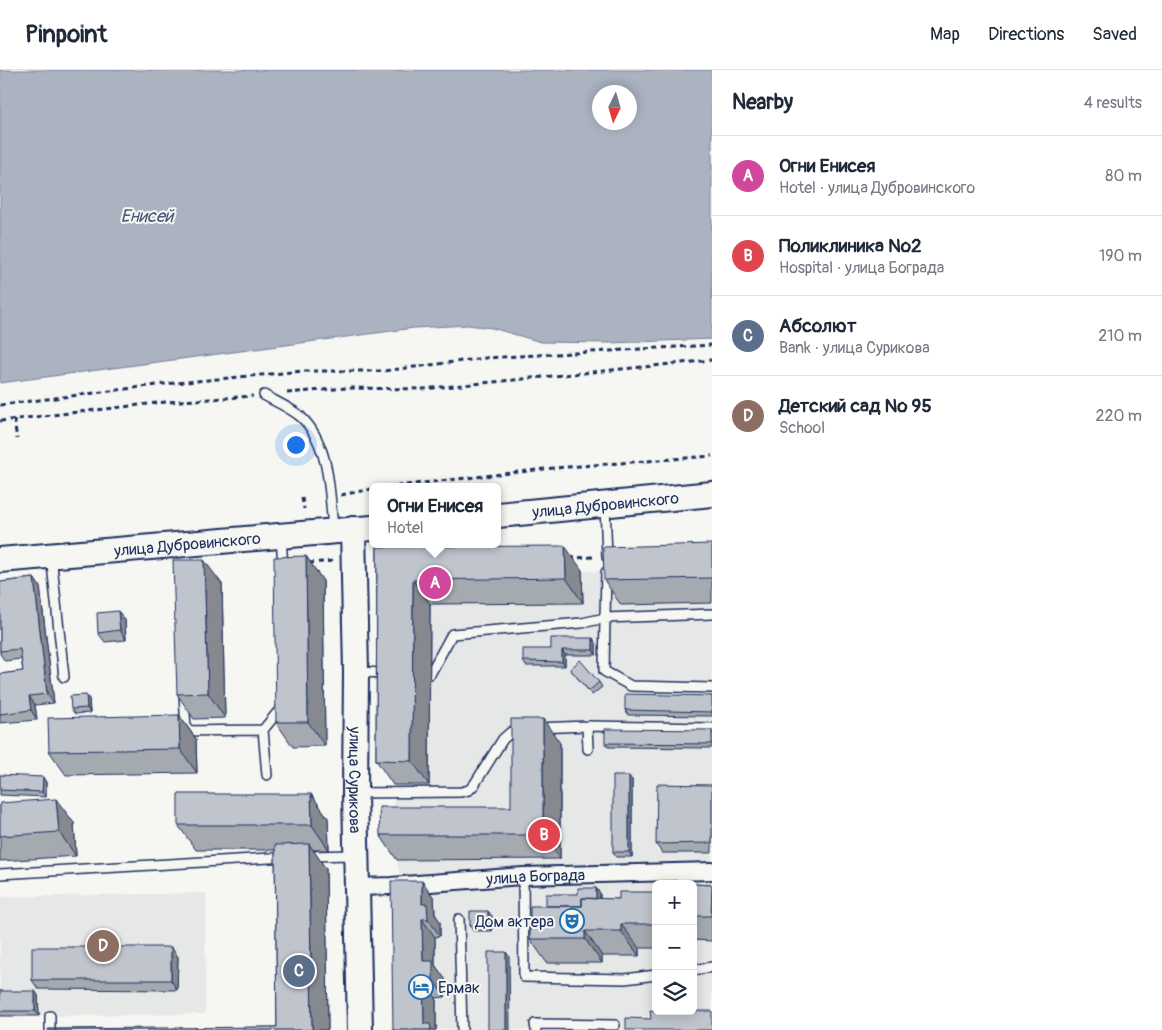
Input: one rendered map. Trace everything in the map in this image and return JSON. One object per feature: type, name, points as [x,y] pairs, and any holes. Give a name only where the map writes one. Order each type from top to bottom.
[{"type":"main road","name":"улица Дубровинского","points":[[501,515],[712,494]]},
{"type":"main road","name":"улица Дубровинского","points":[[0,560],[51,555],[178,549],[353,529]]},
{"type":"main road","name":"улица Сурикова","points":[[353,529],[356,672],[355,793],[360,1030]]},
{"type":"street","name":"улица Бограда","points":[[358,886],[391,886],[523,876],[712,871]]},
{"type":"lane","points":[[264,395],[300,417],[314,433],[329,479],[330,498],[353,529]]},
{"type":"lane","points":[[605,503],[607,557],[604,671],[631,686],[712,688]]},
{"type":"lane","points":[[281,536],[283,570]]},
{"type":"lane","points":[[51,555],[64,677]]},
{"type":"lane","points":[[430,674],[452,634],[582,623],[605,618],[712,614]]},
{"type":"lane","points":[[356,672],[394,674]]},
{"type":"lane","points":[[184,682],[186,732]]},
{"type":"lane","points":[[267,775],[264,730],[281,710],[281,701]]},
{"type":"lane","points":[[587,726],[588,749]]},
{"type":"lane","points":[[355,793],[462,792],[469,790],[503,739],[511,732],[523,728],[587,726],[712,728]]},
{"type":"lane","points":[[166,731],[264,730]]},
{"type":"lane","points":[[0,874],[278,862],[357,855]]},
{"type":"lane","points":[[523,876],[524,977],[625,979],[652,976]]},
{"type":"lane","points":[[459,919],[462,1030]]},
{"type":"lane","points":[[697,970],[712,968]]},
{"type":"lane","points":[[50,1016],[50,1030]]},
{"type":"lane","points":[[536,1030],[536,1024],[615,1025]]},
{"type":"path","points":[[0,405],[165,384],[303,371],[383,371],[486,358],[712,345]]},
{"type":"path","points":[[0,421],[166,402],[347,388],[423,389],[712,360]]},
{"type":"path","points":[[14,420],[17,439]]},
{"type":"path","points":[[423,483],[554,468],[712,456]]},
{"type":"path","points":[[330,498],[369,490]]},
{"type":"path","points":[[302,498],[304,508]]},
{"type":"path","points":[[308,556],[309,563]]},
{"type":"path","points":[[568,558],[607,557]]},
{"type":"path","points":[[283,570],[309,563],[336,561]]},
{"type":"shaded area","points":[[712,569],[712,1030],[405,1030],[403,899],[397,860],[393,785],[395,572]]},
{"type":"shaded area","points":[[206,893],[205,1014],[39,1016],[38,995],[0,995],[0,897]]},
{"type":"water","name":"Енисей","points":[[0,70],[712,70],[712,339],[610,343],[541,342],[492,328],[467,325],[414,328],[0,383]]},
{"type":"building","points":[[712,544],[712,578],[604,580],[603,547]]},
{"type":"building","points":[[501,546],[565,546],[566,578],[413,580],[412,761],[376,760],[377,548],[501,548]]},
{"type":"building","points":[[306,556],[308,722],[276,722],[274,557]]},
{"type":"building","points":[[173,560],[204,560],[208,693],[177,694]]},
{"type":"building","points":[[34,578],[47,694],[29,696],[31,710],[0,714],[0,674],[23,671],[20,649],[0,651],[0,582]]},
{"type":"building","points":[[118,611],[120,630],[98,633],[97,613]]},
{"type":"building","points":[[551,638],[593,638],[593,650],[562,650],[562,662],[523,661],[523,649],[551,649]]},
{"type":"building","points":[[580,660],[599,682],[589,691],[570,669]]},
{"type":"building","points":[[625,694],[712,696],[712,712],[625,710]]},
{"type":"building","points":[[86,695],[87,708],[71,709],[70,696]]},
{"type":"building","points":[[179,715],[180,749],[49,751],[48,718]]},
{"type":"building","points":[[511,719],[543,719],[543,835],[380,835],[379,807],[511,807]]},
{"type":"building","points":[[605,729],[712,730],[712,744],[605,743]]},
{"type":"building","points":[[0,775],[43,777],[42,792],[0,790]]},
{"type":"building","points":[[613,776],[629,776],[629,852],[613,852]]},
{"type":"building","points":[[657,784],[712,785],[712,843],[656,844]]},
{"type":"building","points":[[178,794],[311,794],[312,825],[178,825]]},
{"type":"building","points":[[56,799],[59,832],[0,836],[0,803]]},
{"type":"building","points":[[309,844],[312,1030],[48,1030],[277,1027],[275,845]]},
{"type":"building","points":[[391,881],[422,881],[422,904],[427,904],[428,919],[422,919],[423,961],[433,961],[433,980],[423,980],[424,1024],[430,1024],[431,1030],[393,1030]]},
{"type":"building","points":[[697,884],[712,885],[711,916],[697,916]]},
{"type":"building","points":[[578,888],[596,888],[596,899],[582,898],[582,906],[546,906],[546,894],[578,894]]},
{"type":"building","points":[[619,892],[652,892],[652,924],[621,924],[621,931],[585,931],[585,939],[530,939],[530,906],[582,906],[582,898],[619,899]]},
{"type":"building","points":[[470,911],[488,911],[488,926],[470,926]]},
{"type":"building","points":[[32,947],[171,947],[171,980],[32,980]]},
{"type":"building","points":[[488,952],[506,952],[506,1030],[488,1030]]},
{"type":"building","points":[[0,991],[35,991],[35,1011],[0,1011]]},
{"type":"building","points":[[650,1010],[652,1010],[652,1015],[697,1015],[697,1011],[712,1011],[712,1030],[626,1030],[626,1018],[651,1019]]},
{"type":"place","name":"Огни Енисея","points":[[435,583]]},
{"type":"place","name":"Поликлиника №2","points":[[544,835]]},
{"type":"place","name":"Дом актера","points":[[572,921]]},
{"type":"place","name":"Детский сад № 95","points":[[103,946]]},
{"type":"place","name":"Абсолют","points":[[299,971]]},
{"type":"place","name":"Ермак","points":[[421,987]]}]
